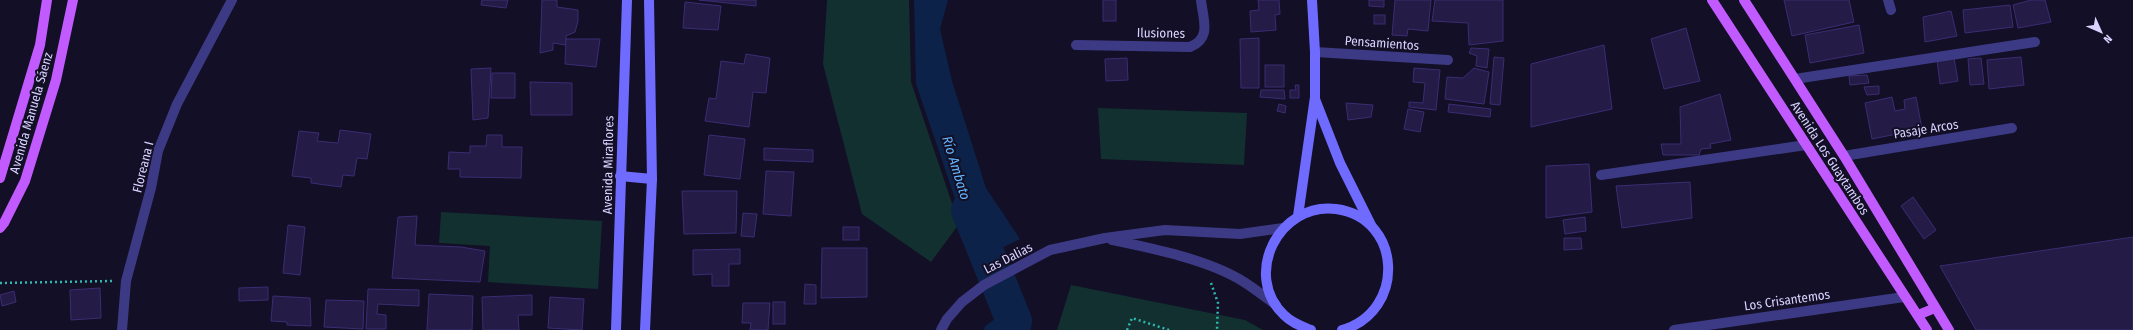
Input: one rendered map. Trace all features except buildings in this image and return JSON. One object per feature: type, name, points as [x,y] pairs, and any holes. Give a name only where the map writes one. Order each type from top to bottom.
[{"type":"main road","name":"Avenida Manuela Sáenz","points":[[0,178],[40,45],[47,0]]},
{"type":"main road","name":"Avenida Manuela Sáenz","points":[[0,228],[25,181],[56,80],[74,0]]},
{"type":"main road","name":"Avenida Miraflores","points":[[616,330],[627,0]]},
{"type":"main road","points":[[645,330],[652,179],[649,0]]},
{"type":"main road","points":[[1298,216],[1315,97],[1315,52],[1312,0]]},
{"type":"main road","name":"Avenida Los Guaytambos","points":[[1712,0],[1904,297],[1927,330]]},
{"type":"main road","name":"Avenida Los Guaytambos","points":[[1744,0],[1844,156],[1949,330]]},
{"type":"main road","points":[[1315,97],[1340,163],[1371,226],[1383,242],[1389,261],[1389,281],[1382,300],[1370,316],[1364,330]]},
{"type":"main road","points":[[620,176],[652,179]]},
{"type":"main road","points":[[1302,330],[1276,305],[1268,286],[1266,266],[1271,245],[1283,228],[1298,216],[1317,210],[1336,209],[1355,215],[1371,226]]},
{"type":"main road","points":[[1918,315],[1936,308]]},
{"type":"main road","points":[[1342,330],[1353,327],[1370,316]]},
{"type":"main road","points":[[1294,323],[1311,330]]},
{"type":"street","name":"Floreana I","points":[[122,330],[126,281],[151,188],[158,151],[177,104],[232,0]]},
{"type":"street","name":"Ilusiones","points":[[1076,45],[1190,48],[1200,43],[1205,34],[1201,0]]},
{"type":"street","points":[[1888,0],[1891,10]]},
{"type":"street","points":[[1795,79],[2035,42]]},
{"type":"street","name":"Pensamientos","points":[[1315,52],[1448,60]]},
{"type":"street","name":"Pasaje Arcos","points":[[1844,156],[2012,128]]},
{"type":"street","points":[[1601,174],[1806,145]]},
{"type":"street","name":"Las Dalias","points":[[941,330],[947,319],[962,302],[984,285],[1050,250],[1105,238],[1165,230],[1240,234],[1283,228]]},
{"type":"street","name":"Las Dalias","points":[[1105,238],[1155,249],[1204,264],[1243,281],[1276,305]]},
{"type":"street","name":"Los Crisantemos","points":[[1674,330],[1904,297]]},
{"type":"path","points":[[1204,264],[1218,303],[1217,330]]},
{"type":"path","points":[[0,283],[126,281]]},
{"type":"path","points":[[1127,330],[1132,318],[1169,330]]},
{"type":"green space","points":[[827,0],[909,0],[911,82],[959,224],[931,262],[862,214],[823,64]]},
{"type":"green space","points":[[1098,108],[1247,113],[1244,165],[1101,159]]},
{"type":"green space","points":[[441,212],[602,221],[598,289],[488,282],[490,246],[439,243]]},
{"type":"green space","points":[[1071,285],[1245,320],[1263,330],[1057,330]]},
{"type":"water","points":[[914,0],[948,0],[940,29],[952,81],[986,188],[1020,239],[983,257],[962,219],[916,84]]},
{"type":"water","points":[[1018,303],[1024,325],[1022,330],[984,330],[985,326]]},
{"type":"waterway","name":"Río Ambato","points":[[969,210],[1014,321],[1012,330]]}]
